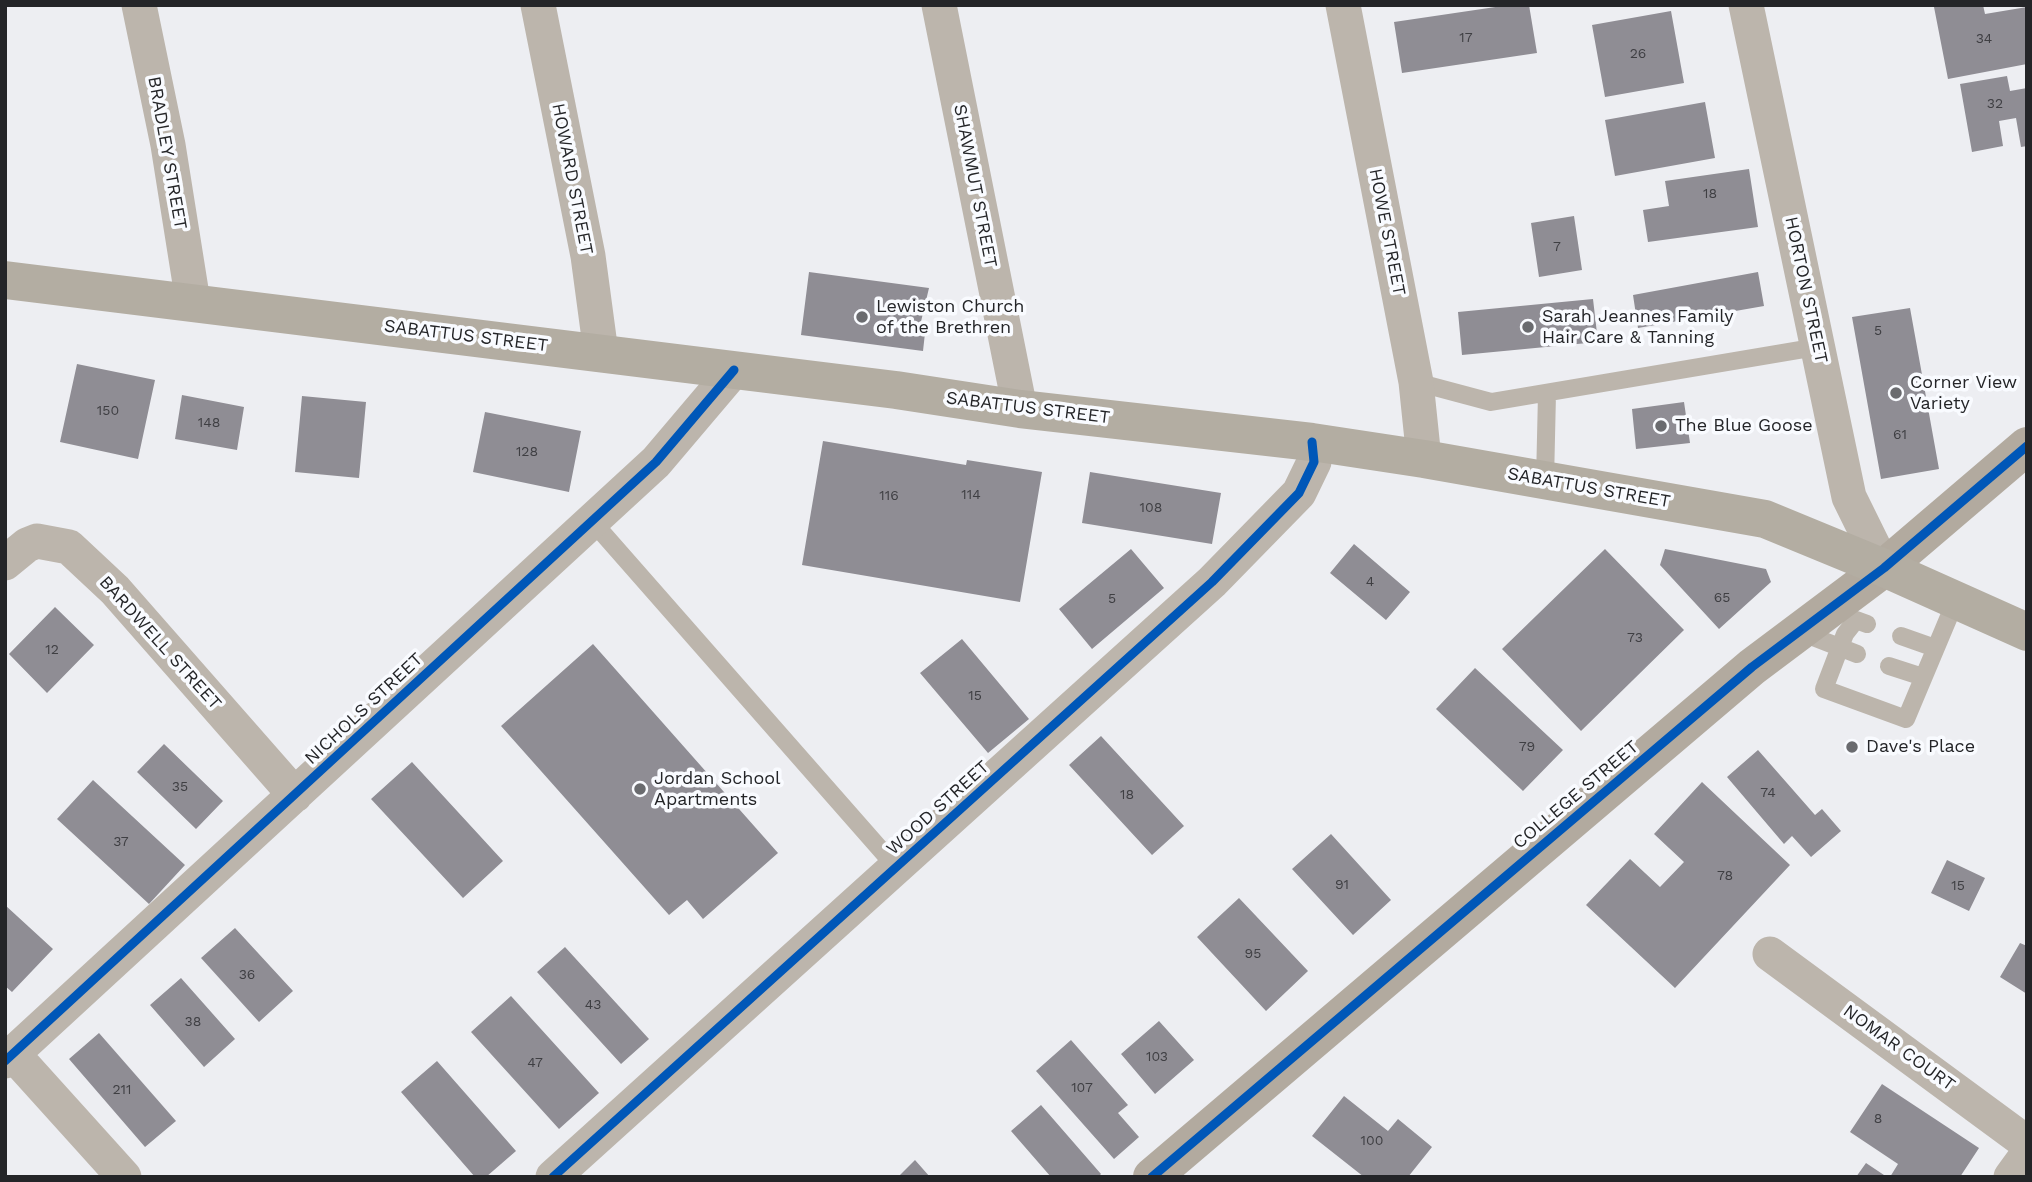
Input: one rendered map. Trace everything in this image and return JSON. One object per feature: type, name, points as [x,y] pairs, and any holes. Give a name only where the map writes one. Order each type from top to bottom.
[{"type":"main road","name":"SABATTUS STREET","points":[[5,280],[601,353],[1020,409],[1312,442],[1424,459],[1765,519],[1884,568],[2027,632]]},
{"type":"main road","name":"COLLEGE STREET","points":[[1152,1177],[1798,631],[1884,568],[2027,446]]},
{"type":"street","name":"BRADLEY STREET","points":[[139,5],[168,145],[193,302]]},
{"type":"street","name":"HOWARD STREET","points":[[538,5],[588,256],[601,353]]},
{"type":"street","name":"SHAWMUT STREET","points":[[939,5],[1020,409]]},
{"type":"street","name":"HOWE STREET","points":[[1343,5],[1416,383],[1424,459]]},
{"type":"street","name":"HORTON STREET","points":[[1746,5],[1849,497],[1884,568]]},
{"type":"street","name":"NICHOLS STREET","points":[[9,1058],[656,462],[734,370]]},
{"type":"street","name":"WOOD STREET","points":[[553,1177],[1212,582],[1299,493],[1314,462],[1312,442]]},
{"type":"street","name":"BARDWELL STREET","points":[[5,563],[27,545],[37,541],[69,547],[115,590],[295,795]]},
{"type":"street","name":"NOMAR COURT","points":[[1770,954],[2027,1143]]},
{"type":"street","points":[[9,1058],[124,1177]]},
{"type":"street","points":[[2011,1177],[2027,1155]]},
{"type":"lane","points":[[1416,383],[1491,402],[1818,347]]},
{"type":"lane","points":[[1545,481],[1547,394]]},
{"type":"lane","points":[[592,521],[896,867]]},
{"type":"lane","points":[[1867,624],[1856,620],[1844,634],[1824,689],[1906,719],[1956,600]]},
{"type":"lane","points":[[1798,631],[1857,654]]},
{"type":"lane","points":[[1901,636],[1935,648]]},
{"type":"lane","points":[[1889,666],[1923,677]]},
{"type":"building","points":[[1509,5],[1529,5],[1537,53],[1402,73],[1394,22]]},
{"type":"building","points":[[1983,5],[1985,14],[2027,7],[2027,64],[1948,79],[1934,7]]},
{"type":"building","points":[[1671,11],[1684,83],[1605,97],[1592,25]]},
{"type":"building","points":[[2007,76],[2010,91],[2027,88],[2027,146],[2021,147],[2016,118],[1999,121],[2003,146],[1972,152],[1960,84]]},
{"type":"building","points":[[1705,102],[1715,158],[1615,176],[1605,120]]},
{"type":"building","points":[[1749,169],[1758,227],[1648,242],[1643,210],[1669,206],[1665,181]]},
{"type":"building","points":[[1574,216],[1582,270],[1539,277],[1531,223]]},
{"type":"building","name":"Lewiston Church of the Brethren","points":[[809,272],[929,288],[919,330],[925,333],[923,351],[801,335]]},
{"type":"building","points":[[1758,272],[1764,306],[1638,328],[1633,295]]},
{"type":"building","name":"Sarah Jeannes Family Hair Care & Tanning","points":[[1593,299],[1598,342],[1462,355],[1458,312]]},
{"type":"building","name":"Corner View Variety","points":[[1910,308],[1939,469],[1881,479],[1852,317]]},
{"type":"building","points":[[77,364],[155,380],[138,459],[60,442]]},
{"type":"building","points":[[182,395],[244,407],[237,450],[175,439]]},
{"type":"building","points":[[302,396],[366,402],[359,478],[295,472]]},
{"type":"building","name":"The Blue Goose","points":[[1684,402],[1690,443],[1636,449],[1632,409]]},
{"type":"building","points":[[485,412],[581,431],[569,492],[473,472]]},
{"type":"building","points":[[823,441],[966,465],[967,460],[1042,472],[1020,602],[802,565]]},
{"type":"building","points":[[1090,472],[1221,493],[1212,544],[1082,523]]},
{"type":"building","points":[[1354,544],[1410,592],[1386,620],[1330,573]]},
{"type":"building","points":[[1131,549],[1164,588],[1092,649],[1059,609]]},
{"type":"building","points":[[1605,549],[1684,630],[1581,731],[1502,649]]},
{"type":"building","points":[[1665,549],[1766,569],[1771,582],[1719,629],[1660,565]]},
{"type":"building","points":[[55,607],[94,645],[47,693],[9,654]]},
{"type":"building","points":[[962,639],[1029,719],[988,753],[920,673]]},
{"type":"building","name":"Jordan School Apartments","points":[[593,644],[778,853],[703,919],[687,900],[669,915],[501,726]]},
{"type":"building","points":[[1475,668],[1563,750],[1523,791],[1436,709]]},
{"type":"building","points":[[1101,736],[1184,826],[1152,855],[1069,765]]},
{"type":"building","points":[[164,744],[223,801],[196,829],[137,772]]},
{"type":"building","points":[[1758,750],[1815,815],[1822,809],[1841,831],[1811,857],[1792,836],[1784,844],[1727,777]]},
{"type":"building","points":[[412,762],[503,861],[463,898],[371,799]]},
{"type":"building","points":[[93,780],[185,865],[149,904],[57,819]]},
{"type":"building","points":[[1702,782],[1790,865],[1675,988],[1586,905],[1630,859],[1660,887],[1684,862],[1654,834]]},
{"type":"building","points":[[1331,834],[1391,900],[1353,935],[1292,869]]},
{"type":"building","points":[[1947,860],[1985,878],[1969,911],[1931,893]]},
{"type":"building","points":[[1239,898],[1308,971],[1266,1011],[1197,937]]},
{"type":"building","points":[[5,905],[53,949],[12,992],[5,986]]},
{"type":"building","points":[[235,928],[293,991],[259,1022],[201,958]]},
{"type":"building","points":[[2020,943],[2027,946],[2027,994],[2000,977]]},
{"type":"building","points":[[565,947],[649,1039],[621,1064],[537,972]]},
{"type":"building","points":[[181,978],[235,1039],[204,1067],[150,1005]]},
{"type":"building","points":[[511,996],[599,1093],[559,1129],[471,1032]]},
{"type":"building","points":[[1159,1021],[1194,1060],[1155,1094],[1121,1054]]},
{"type":"building","points":[[99,1033],[176,1121],[145,1147],[69,1059]]},
{"type":"building","points":[[1071,1040],[1128,1105],[1118,1113],[1139,1137],[1114,1159],[1036,1071]]},
{"type":"building","points":[[437,1061],[516,1151],[486,1177],[475,1177],[401,1092]]},
{"type":"building","points":[[1882,1084],[1979,1148],[1960,1177],[1890,1177],[1898,1164],[1850,1132]]},
{"type":"building","points":[[1344,1096],[1388,1131],[1398,1119],[1432,1147],[1408,1177],[1364,1177],[1312,1136]]},
{"type":"building","points":[[1041,1105],[1101,1174],[1098,1177],[1051,1177],[1011,1131]]},
{"type":"building","points":[[915,1160],[930,1177],[898,1177]]},
{"type":"building","points":[[1866,1163],[1887,1177],[1856,1177]]},
{"type":"cycle path","points":[[5,1061],[656,462],[734,370]]},
{"type":"cycle path","points":[[553,1177],[1212,582],[1299,493],[1314,462],[1312,442]]},
{"type":"cycle path","points":[[1152,1177],[1752,667],[1884,568],[2027,446]]},
{"type":"place","name":"Lewiston Church of the Brethren","points":[[862,317]]},
{"type":"place","name":"Sarah Jeannes Family Hair Care & Tanning","points":[[1528,327]]},
{"type":"place","name":"Corner View Variety","points":[[1896,393]]},
{"type":"place","name":"The Blue Goose","points":[[1661,426]]},
{"type":"place","name":"Dave's Place","points":[[1852,747]]},
{"type":"place","name":"Jordan School Apartments","points":[[640,789]]}]
